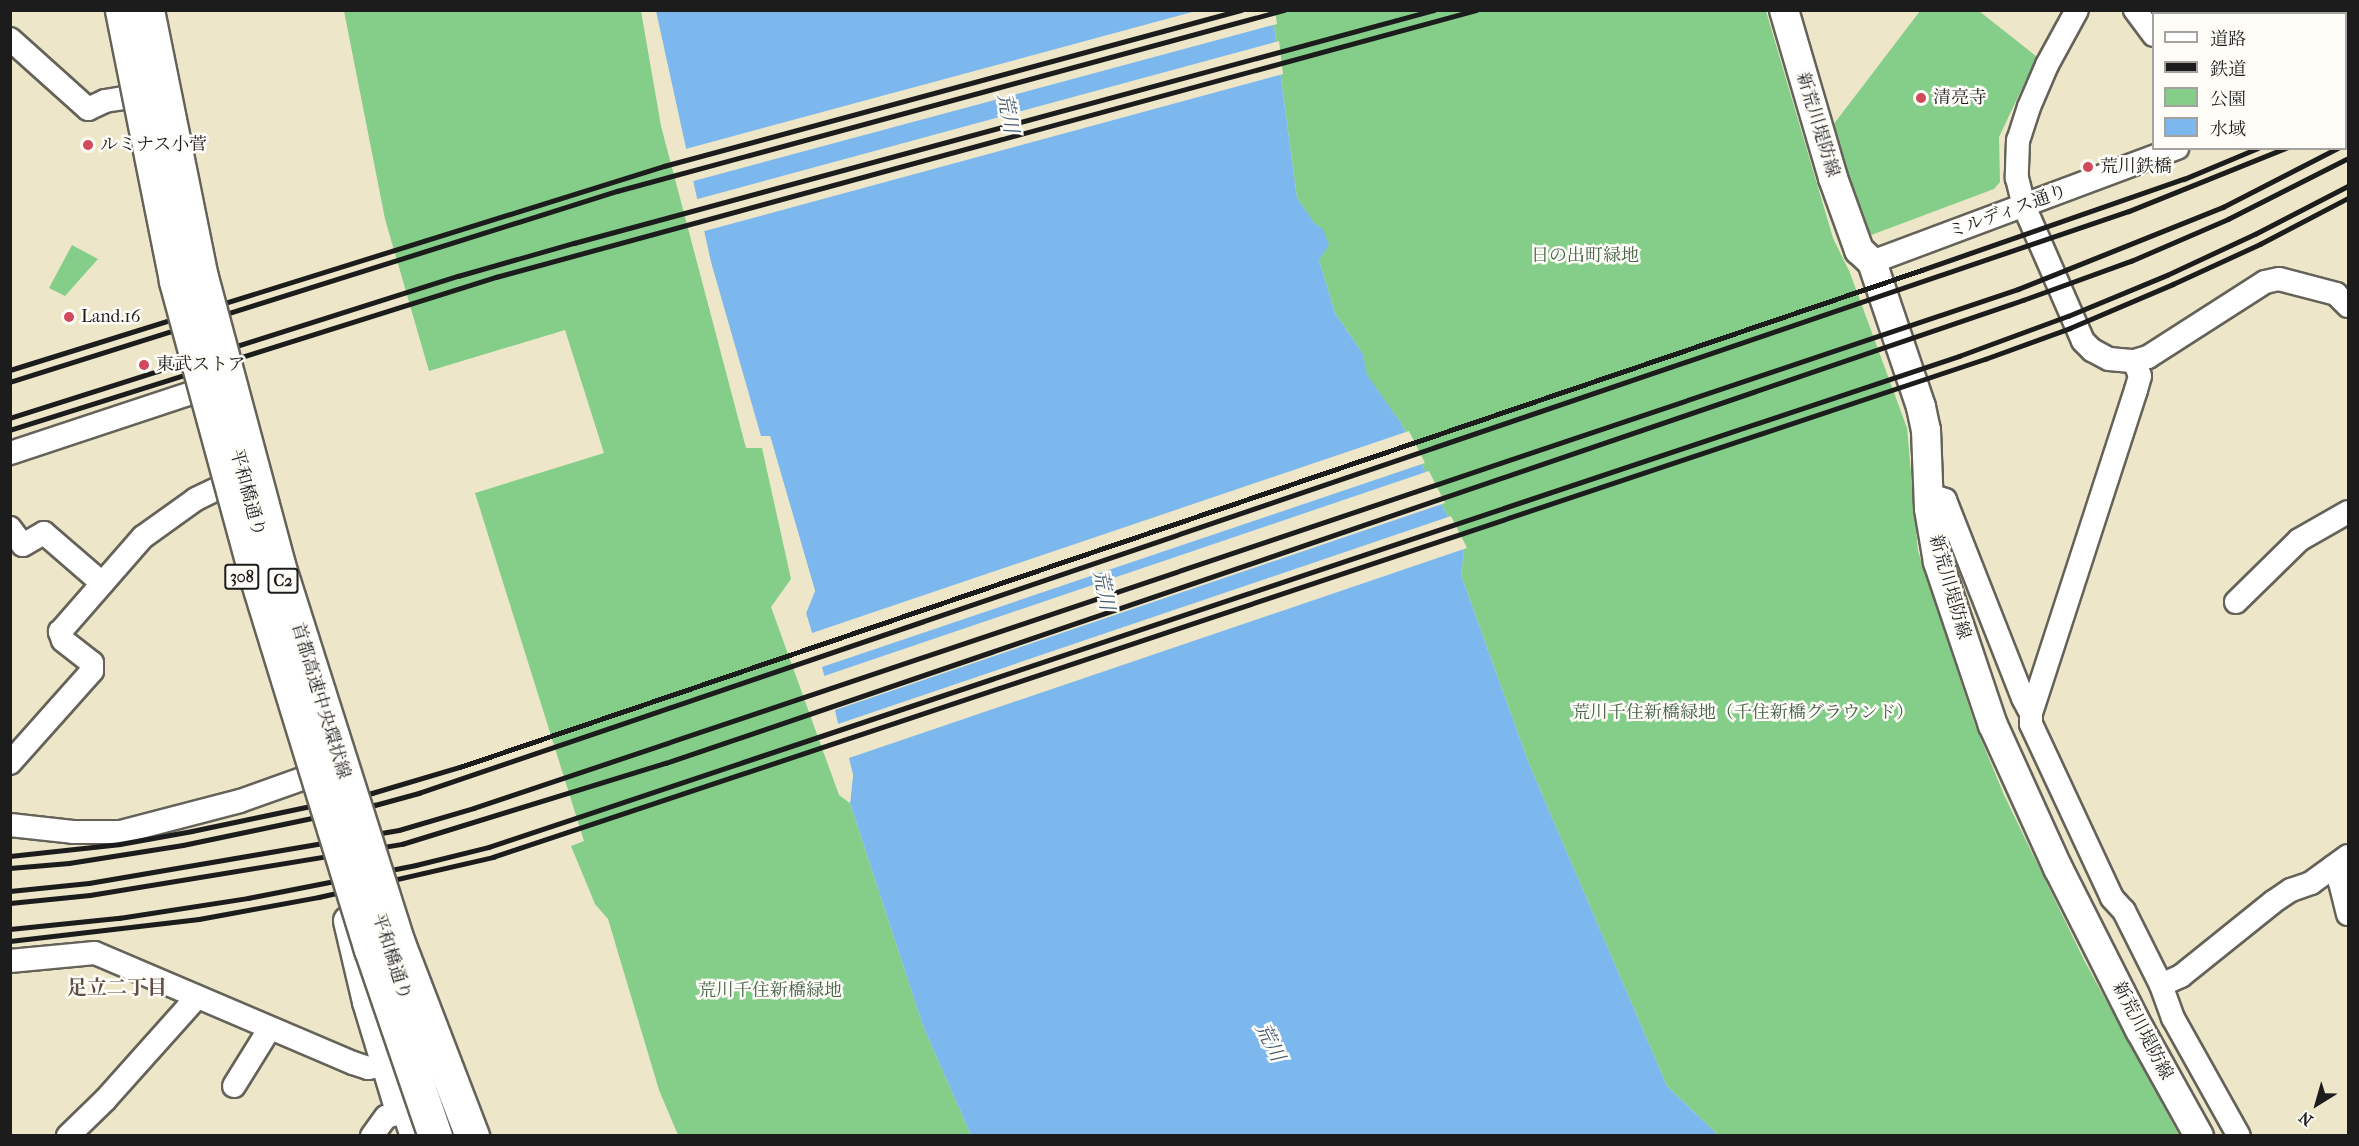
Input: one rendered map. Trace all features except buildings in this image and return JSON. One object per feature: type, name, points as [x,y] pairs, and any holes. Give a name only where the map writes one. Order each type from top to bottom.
[{"type":"highway","name":"首都高速中央環状線","points":[[122,10],[176,281],[216,432],[257,579],[371,949],[435,1136]]},
{"type":"highway","name":"首都高速中央環状線","points":[[147,10],[201,278],[278,565],[362,835],[417,998],[472,1136]]},
{"type":"highway","points":[[371,949],[408,1128]]},
{"type":"highway","points":[[417,998],[455,1136]]},
{"type":"main road","name":"平和橋通り","points":[[107,10],[123,98],[170,306],[244,586],[344,905],[386,1065],[408,1128]]},
{"type":"main road","name":"平和橋通り","points":[[135,10],[159,141],[193,289],[268,568],[346,825],[455,1136]]},
{"type":"main road","name":"新荒川堤防線","points":[[1784,10],[1833,178],[1859,250],[1872,262],[1921,407],[1926,430],[1929,508],[1938,562],[1993,725],[2058,868],[2140,1030],[2199,1136]]},
{"type":"street","points":[[2077,10],[2047,65],[2018,140],[2017,178],[2024,206],[2084,341],[2109,359],[2134,361],[2148,357],[2265,282],[2279,279],[2336,294],[2349,306]]},
{"type":"street","points":[[2135,10],[2152,32]]},
{"type":"street","points":[[10,39],[88,109],[105,100],[123,98]]},
{"type":"street","name":"ミルディス通り","points":[[1872,262],[2172,150]]},
{"type":"street","points":[[2134,361],[2140,375],[2136,390],[2031,713],[2031,724],[2112,898],[2124,911],[2161,985],[2173,1018],[2239,1136]]},
{"type":"street","points":[[10,453],[194,392]]},
{"type":"street","points":[[10,763],[92,671],[92,663],[63,640],[60,632],[143,537],[196,499],[219,488]]},
{"type":"street","points":[[1930,495],[1945,500],[2022,698],[2031,713]]},
{"type":"street","points":[[2236,602],[2299,540],[2349,512]]},
{"type":"street","points":[[10,528],[23,545],[44,533],[102,583]]},
{"type":"street","points":[[10,825],[81,832],[121,832],[240,801],[305,778]]},
{"type":"street","points":[[2161,985],[2181,976],[2290,890],[2311,884],[2341,861]]},
{"type":"street","points":[[2341,861],[2340,882],[2349,914]]},
{"type":"street","points":[[10,961],[95,953],[368,1068],[386,1065]]},
{"type":"street","points":[[68,1136],[105,1100],[197,997]]},
{"type":"street","points":[[234,1086],[270,1028]]},
{"type":"street","points":[[372,1136],[386,1118],[408,1128]]},
{"type":"green space","name":"荒川千住新橋緑地","points":[[344,11],[641,11],[661,126],[746,448],[762,448],[791,579],[771,607],[839,795],[850,803],[923,1026],[971,1135],[678,1135],[659,1090],[608,919],[595,904],[571,846],[584,841],[475,493],[604,453],[565,330],[429,371],[385,219]]},
{"type":"green space","points":[[1272,11],[1766,11],[1833,238],[1850,273],[1907,428],[1918,551],[1974,722],[2004,795],[2084,960],[2179,1135],[1718,1135],[1667,1086],[1529,764],[1461,575],[1464,549],[1401,423],[1366,375],[1363,354],[1335,313],[1319,260],[1315,225],[1297,198]]},
{"type":"green space","name":"清亮寺","points":[[1920,11],[1979,11],[2037,57],[1999,137],[2000,182],[1994,189],[1866,237],[1830,129]]},
{"type":"green space","points":[[72,245],[98,259],[65,296],[49,288]]},
{"type":"water","name":"荒川","points":[[656,11],[1272,11],[1297,198],[1315,224],[1323,229],[1329,245],[1319,260],[1335,313],[1363,354],[1367,375],[1401,423],[1464,549],[1461,575],[1529,764],[1667,1086],[1718,1135],[971,1135],[923,1026],[850,803],[853,775],[806,613],[815,591],[770,436],[761,436],[711,262]]},
{"type":"pier","points":[[1275,10],[1277,24],[690,182],[682,150],[1196,11]]},
{"type":"pier","points":[[1279,41],[1283,74],[701,232],[694,200]]},
{"type":"pier","points":[[1409,431],[1425,463],[822,667],[824,676],[1429,471],[1445,503],[835,710],[838,724],[1451,516],[1467,548],[849,758],[853,775],[850,803],[847,801],[850,776],[803,614],[812,591],[768,439],[761,439],[761,436],[770,436],[815,591],[806,613],[812,633]]},
{"type":"railway","points":[[10,370],[664,166],[1241,10]]},
{"type":"railway","points":[[10,382],[617,191],[1284,10]]},
{"type":"railway","points":[[10,418],[458,276],[1434,10]]},
{"type":"railway","points":[[10,430],[496,277],[1476,10]]},
{"type":"railway","points":[[10,856],[120,844],[192,831],[372,793],[460,767],[1922,270],[2184,179],[2253,150]]},
{"type":"railway","points":[[10,868],[69,863],[183,845],[375,805],[419,793],[2129,211],[2281,150]]},
{"type":"railway","points":[[10,891],[89,883],[399,830],[474,808],[2018,289],[2223,207],[2334,150]]},
{"type":"railway","points":[[10,903],[90,895],[402,844],[666,763],[2023,300],[2131,261],[2228,219],[2348,158]]},
{"type":"railway","points":[[10,929],[119,918],[248,898],[416,865],[489,847],[1959,356],[2068,316],[2167,275],[2255,234],[2348,186]]},
{"type":"railway","points":[[10,941],[199,919],[319,897],[493,857],[1985,359],[2070,328],[2173,284],[2260,244],[2348,198]]},
{"type":"place","name":"清亮寺","points":[[1921,98]]},
{"type":"place","name":"ルミナス小菅","points":[[88,145]]},
{"type":"place","name":"荒川鉄橋","points":[[2088,167]]},
{"type":"place","name":"Land.16","points":[[69,317]]},
{"type":"place","name":"東武ストア","points":[[144,365]]},
{"type":"district","name":"足立二丁目","points":[[117,987]]},
{"type":"park label","name":"日の出町緑地","points":[[1585,256]]},
{"type":"park label","name":"荒川千住新橋緑地（千住新橋グラウンド）","points":[[1743,713]]}]
